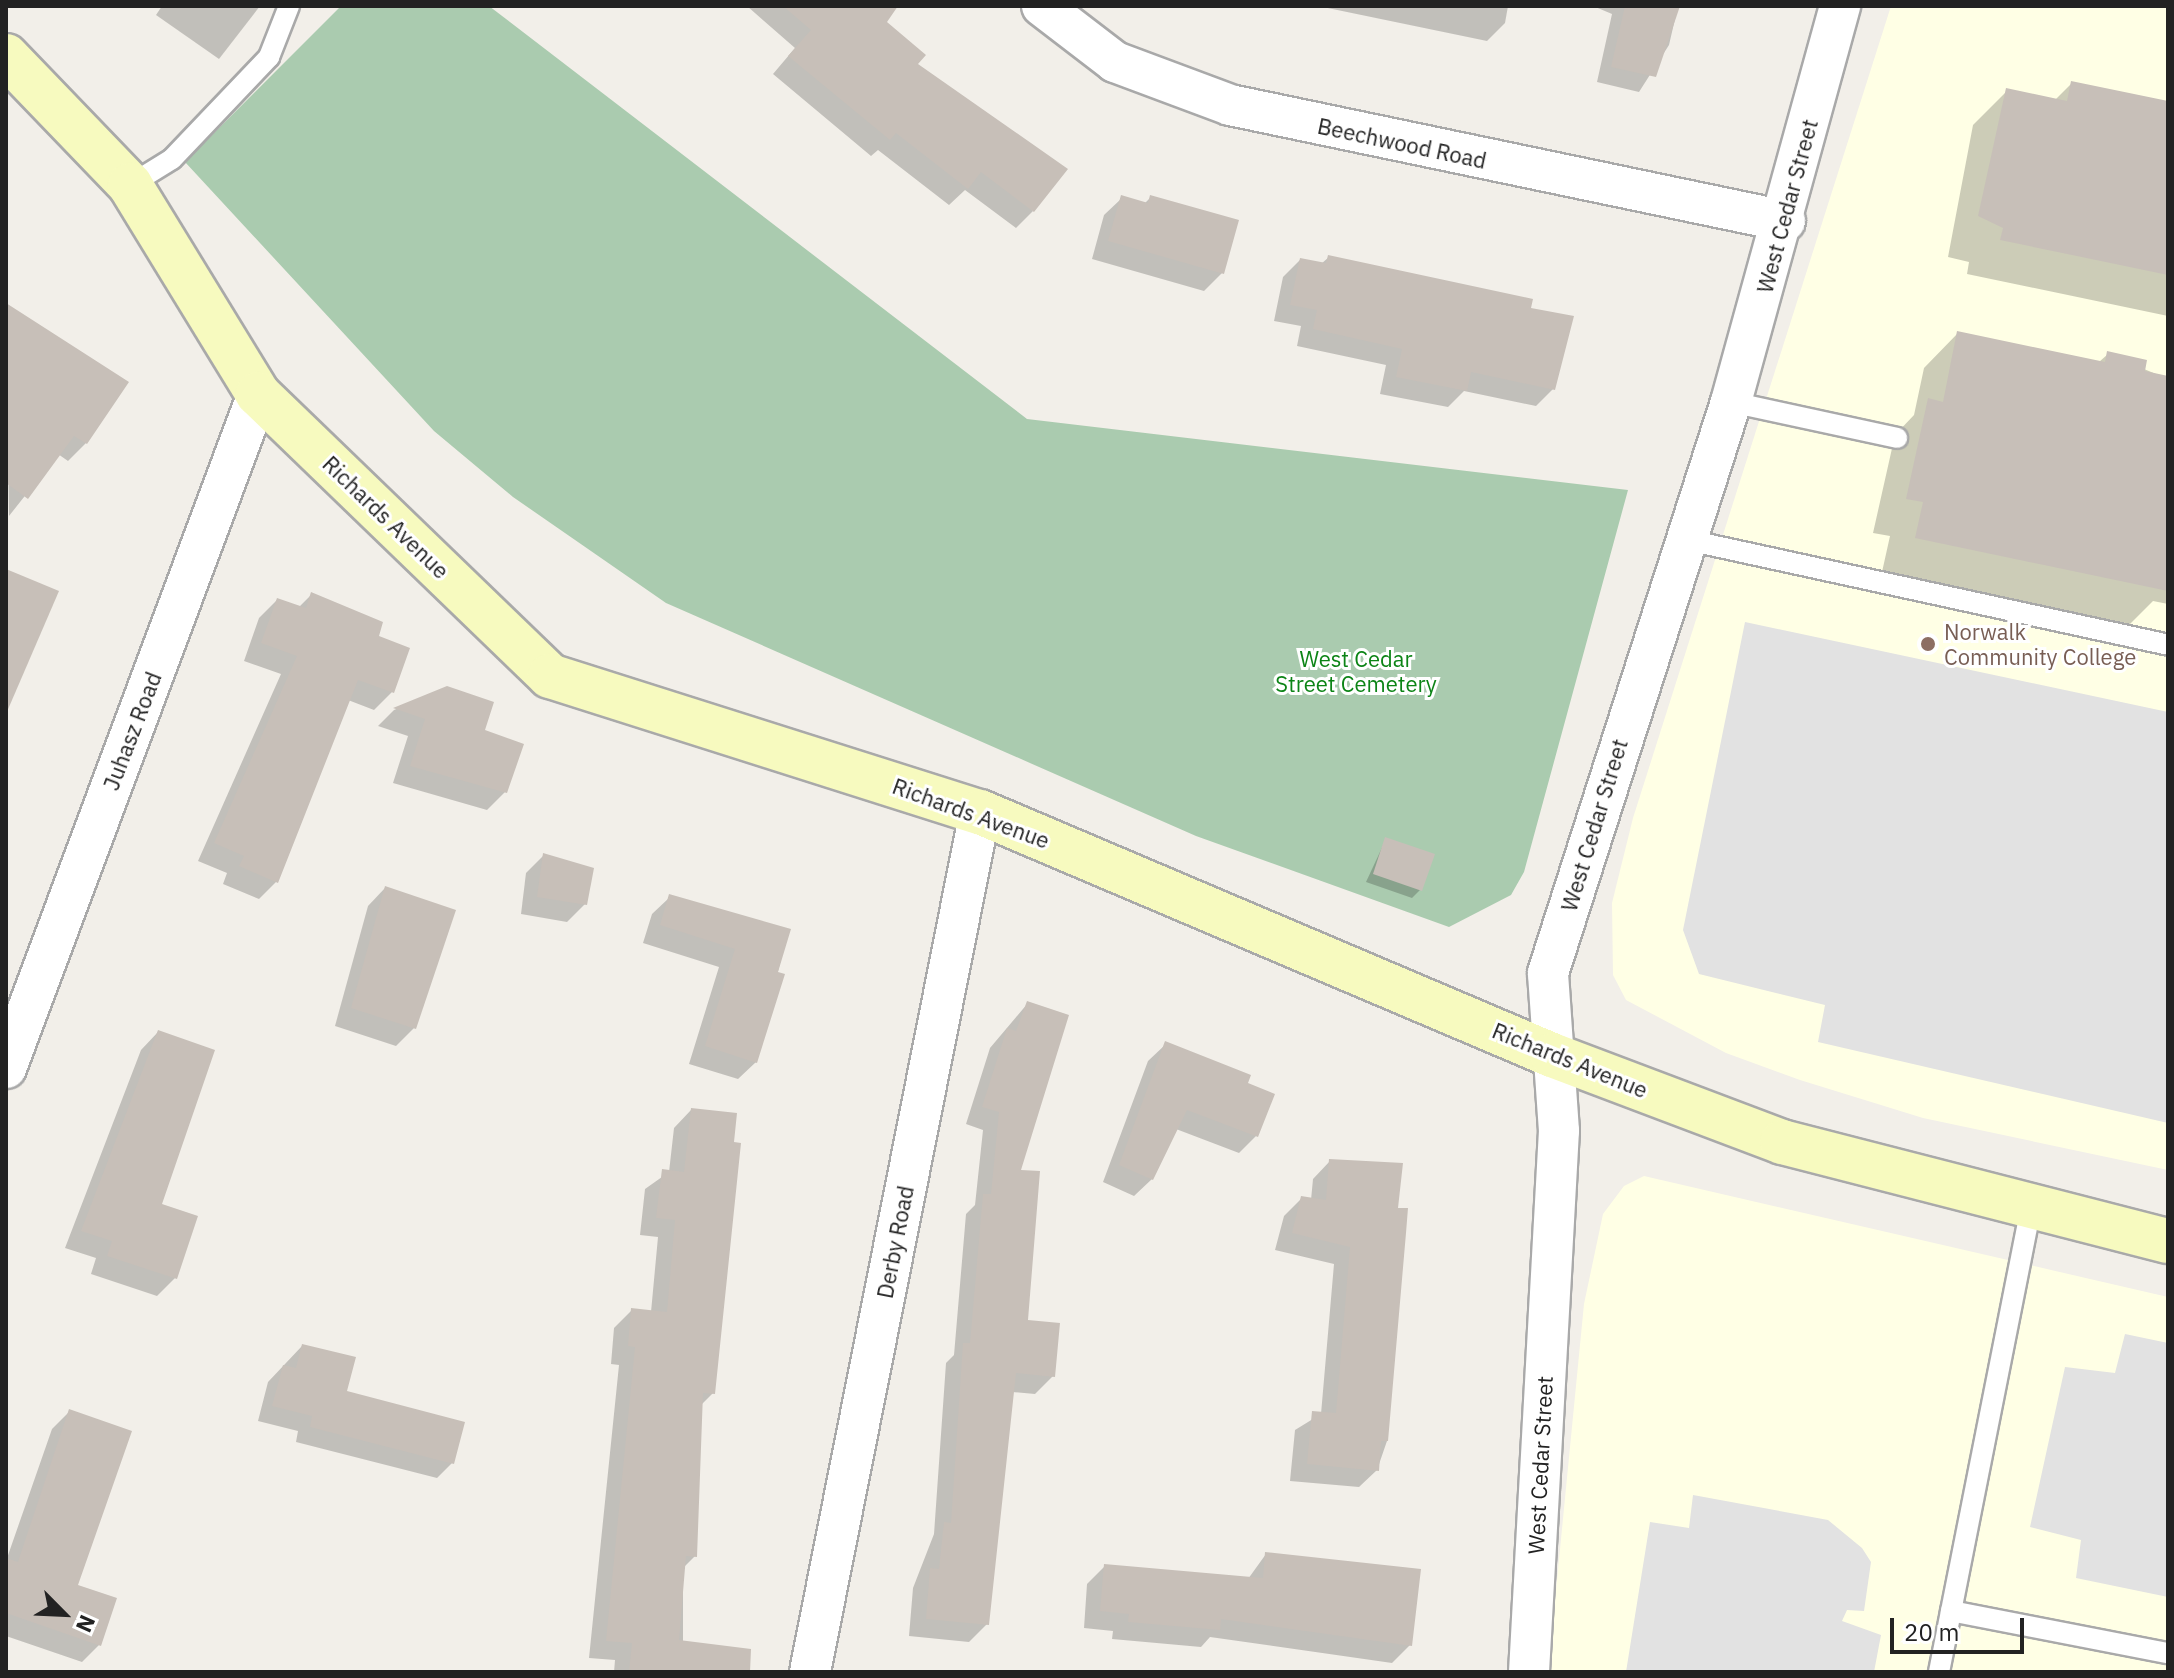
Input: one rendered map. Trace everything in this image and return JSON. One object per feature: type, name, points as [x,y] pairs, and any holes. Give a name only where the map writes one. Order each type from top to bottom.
[{"type":"street","name":"Beechwood Road","points":[[1042,6],[1115,62],[1230,105],[1785,221]]},
{"type":"street","name":"West Cedar Street","points":[[1529,1672],[1559,1131],[1548,973],[1683,539],[1731,402],[1785,221],[1840,6]]},
{"type":"street","name":"Richards Avenue","points":[[10,69],[130,185],[258,394],[550,676],[980,812],[1552,1055],[1782,1142],[2030,1211],[2168,1241]]},
{"type":"street","name":"Juhasz Road","points":[[6,1068],[258,394]]},
{"type":"street","name":"Derby Road","points":[[810,1672],[980,812]]},
{"type":"lane","points":[[130,185],[172,159],[269,57],[289,6]]},
{"type":"lane","points":[[1731,402],[1897,438]]},
{"type":"lane","points":[[1683,539],[2168,645]]},
{"type":"lane","points":[[1939,1672],[2030,1211]]},
{"type":"lane","points":[[1951,1611],[2168,1653]]},
{"type":"shaded area","name":"Norwalk Community College","points":[[1891,6],[2168,6],[2168,1170],[1923,1118],[1800,1080],[1726,1053],[1626,1000],[1613,975],[1612,903],[1633,818]]},
{"type":"shaded area","points":[[1745,622],[2168,712],[2168,1123],[1818,1042],[1825,1005],[1699,974],[1683,930]]},
{"type":"shaded area","points":[[1644,1176],[2168,1297],[2168,1672],[1548,1672],[1584,1304],[1603,1214],[1624,1186]]},
{"type":"shaded area","points":[[2125,1334],[2168,1343],[2168,1597],[2076,1578],[2081,1540],[2030,1527],[2065,1367],[2115,1373]]},
{"type":"shaded area","points":[[1693,1495],[1828,1520],[1862,1548],[1871,1562],[1864,1611],[1847,1610],[1842,1621],[1881,1635],[1874,1672],[1626,1672],[1650,1522],[1689,1528]]},
{"type":"green space","name":"West Cedar Street Cemetery","points":[[341,6],[489,6],[1027,419],[1628,490],[1524,872],[1511,895],[1449,927],[1196,836],[666,603],[513,497],[434,431],[185,162]]},
{"type":"building","points":[[783,6],[898,6],[887,22],[926,55],[918,64],[1068,169],[1034,212],[981,172],[968,189],[896,133],[890,140],[788,56],[811,30]]},
{"type":"building","points":[[1625,6],[1680,6],[1656,77],[1611,67]]},
{"type":"building","points":[[2071,81],[2168,101],[2168,275],[2000,240],[2003,228],[1978,216],[2006,88],[2067,101]]},
{"type":"building","points":[[1121,195],[1148,203],[1150,195],[1239,220],[1224,274],[1108,241]]},
{"type":"building","points":[[1328,255],[1533,299],[1531,308],[1574,316],[1555,390],[1471,372],[1467,391],[1396,377],[1402,349],[1313,329],[1317,310],[1290,305],[1300,258],[1326,263]]},
{"type":"building","points":[[6,303],[129,382],[87,444],[74,436],[28,499],[6,483]]},
{"type":"building","points":[[1957,331],[2105,362],[2107,351],[2147,360],[2145,371],[2168,376],[2168,591],[1915,538],[1923,502],[1906,499],[1928,398],[1943,402]]},
{"type":"building","points":[[6,569],[59,591],[6,714]]},
{"type":"building","points":[[311,592],[383,622],[379,636],[410,648],[394,693],[358,680],[278,883],[239,866],[244,856],[214,843],[297,656],[261,643],[277,598],[306,608]]},
{"type":"building","points":[[447,686],[494,702],[485,730],[524,744],[507,793],[410,766],[425,719],[393,708]]},
{"type":"building","points":[[1385,837],[1435,854],[1422,891],[1373,874]]},
{"type":"building","points":[[543,853],[594,868],[587,905],[537,897]]},
{"type":"building","points":[[385,886],[456,910],[416,1029],[351,1008]]},
{"type":"building","points":[[669,894],[791,929],[778,972],[785,974],[757,1063],[705,1046],[735,949],[660,925]]},
{"type":"building","points":[[1027,1001],[1069,1015],[1021,1170],[1040,1171],[1028,1320],[1060,1323],[1055,1377],[1016,1373],[989,1625],[926,1619],[930,1568],[939,1569],[944,1522],[951,1523],[963,1343],[970,1343],[983,1194],[991,1194],[999,1112],[982,1107],[1007,1028],[1016,1031]]},
{"type":"building","points":[[158,1030],[215,1050],[162,1204],[198,1216],[177,1279],[107,1256],[112,1241],[81,1231]]},
{"type":"building","points":[[1165,1041],[1251,1075],[1248,1083],[1275,1094],[1258,1137],[1187,1110],[1153,1180],[1119,1165]]},
{"type":"building","points":[[691,1108],[737,1113],[734,1142],[741,1143],[715,1394],[703,1393],[697,1557],[686,1556],[679,1640],[751,1649],[750,1672],[629,1672],[632,1643],[606,1641],[635,1347],[628,1346],[631,1308],[667,1312],[675,1220],[656,1218],[662,1169],[684,1172]]},
{"type":"building","points":[[1329,1159],[1403,1163],[1398,1208],[1408,1208],[1388,1441],[1381,1441],[1379,1471],[1307,1464],[1312,1411],[1336,1413],[1350,1247],[1292,1233],[1301,1196],[1326,1200]]},
{"type":"building","points":[[302,1344],[356,1357],[347,1391],[465,1422],[454,1464],[310,1427],[312,1416],[272,1406],[283,1365],[296,1368]]},
{"type":"building","points":[[69,1409],[132,1431],[78,1585],[117,1598],[101,1646],[6,1613],[6,1558],[18,1562]]},
{"type":"building","points":[[1265,1552],[1421,1569],[1412,1646],[1221,1619],[1220,1630],[1128,1622],[1129,1614],[1100,1611],[1104,1564],[1263,1578]]},
{"type":"place","name":"Norwalk Community College","points":[[1928,644]]}]
